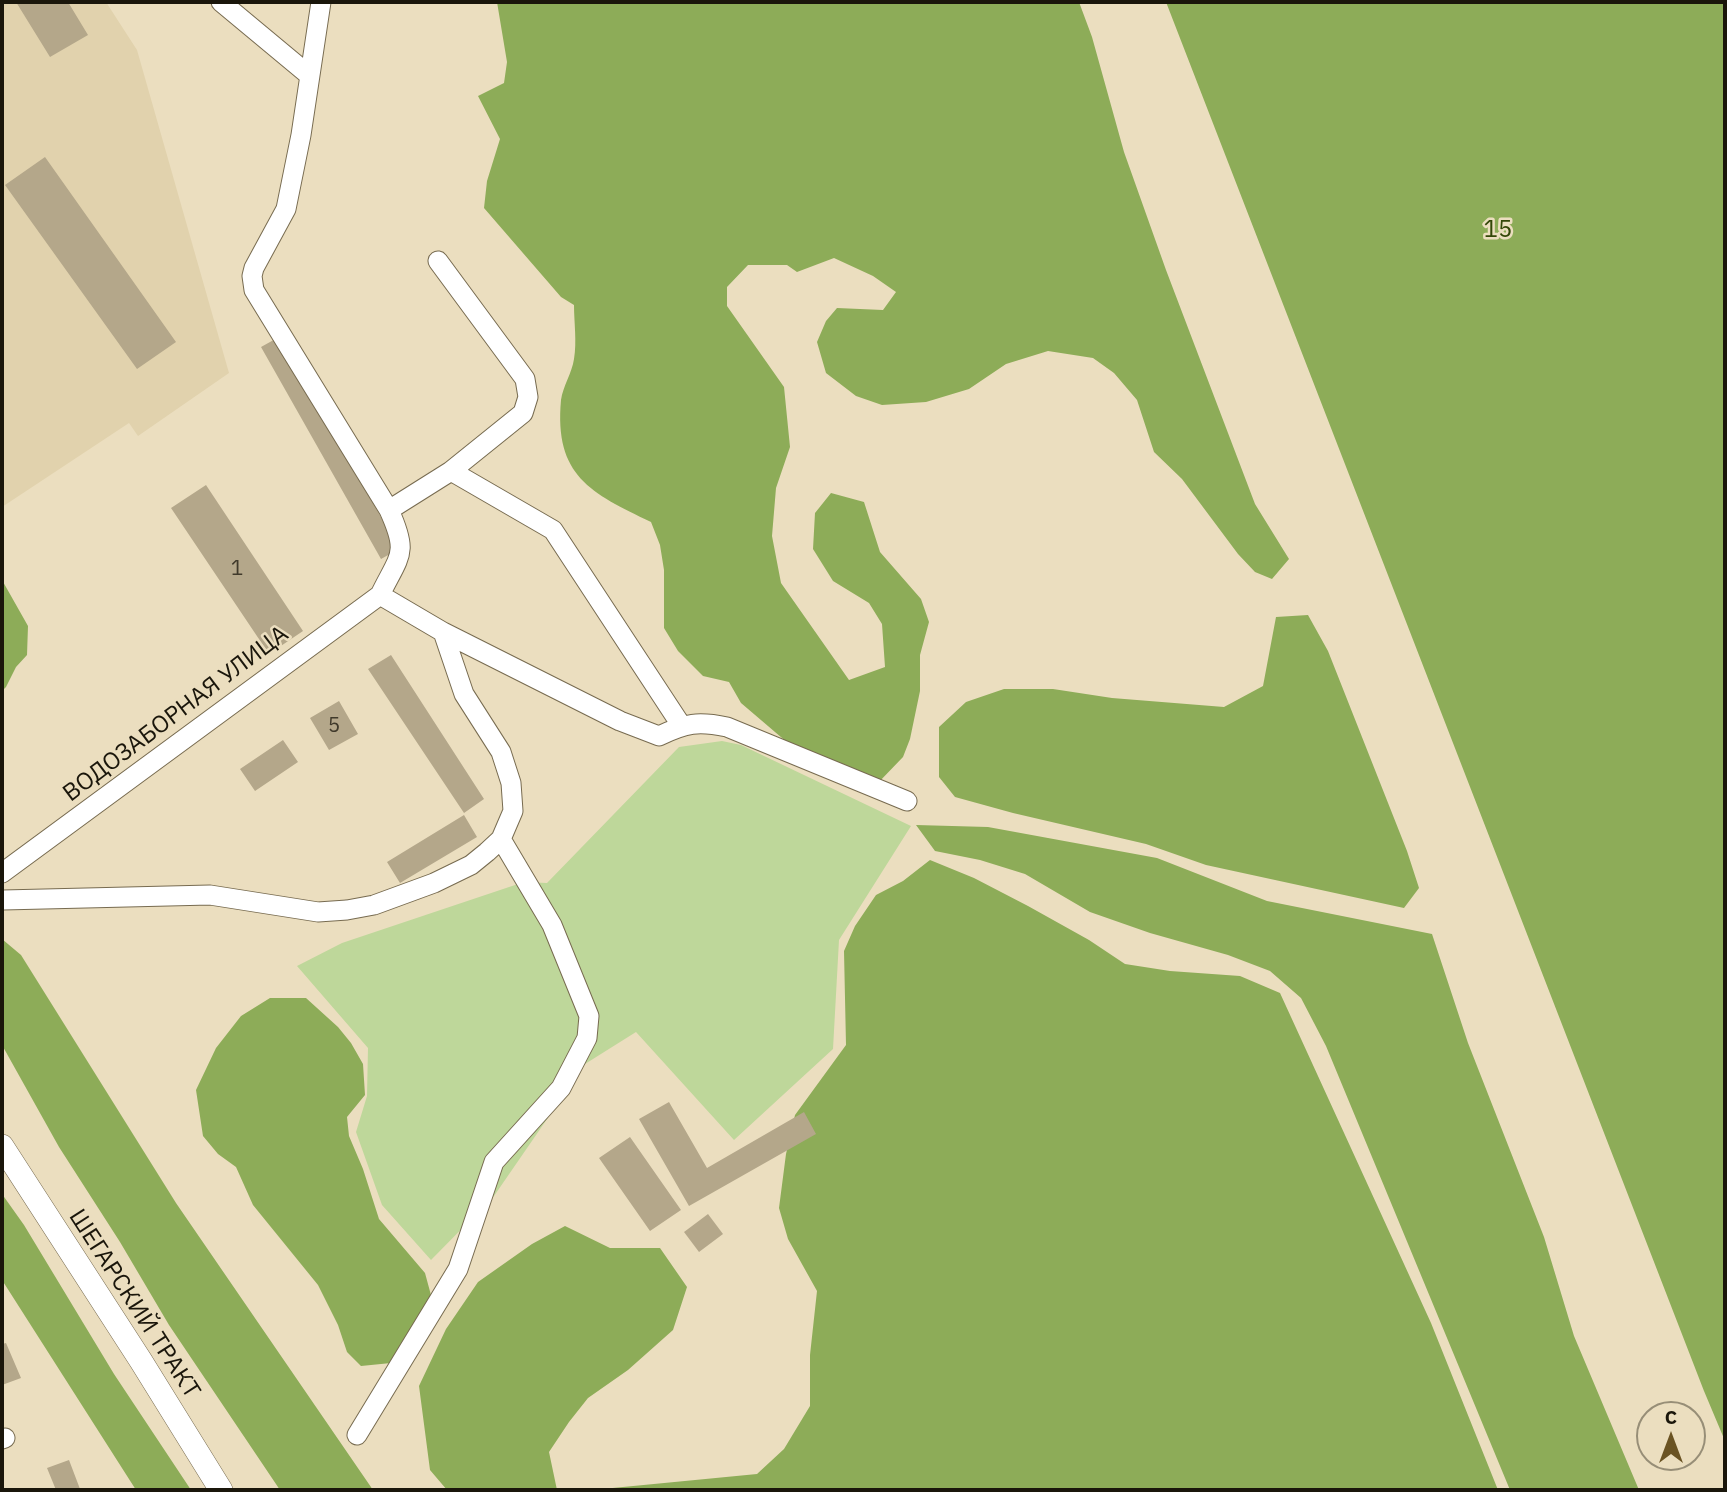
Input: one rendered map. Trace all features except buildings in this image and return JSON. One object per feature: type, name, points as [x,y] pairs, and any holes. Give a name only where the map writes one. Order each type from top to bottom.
[{"type":"main road","name":"ШЕГАРСКИЙ ТРАКТ","points":[[2,1146],[221,1490]]},
{"type":"street","points":[[221,2],[310,76]]},
{"type":"street","points":[[321,2],[301,135],[286,209],[254,268],[253,283],[254,290],[389,510],[400,536],[401,554],[380,595],[443,632],[620,721],[659,736],[681,725],[704,722],[727,727],[907,801]]},
{"type":"street","points":[[389,510],[451,471],[523,414],[528,397],[525,379],[438,261]]},
{"type":"street","points":[[451,471],[553,530],[681,725]]},
{"type":"street","name":"ВОДОЗАБОРНАЯ УЛИЦА","points":[[2,873],[380,595]]},
{"type":"street","points":[[3,900],[210,895],[318,912],[347,910],[374,905],[471,866],[501,839],[513,811],[511,783],[501,752],[464,694],[443,632]]},
{"type":"street","points":[[357,1436],[458,1269],[494,1161],[561,1088],[587,1038],[589,1016],[552,925],[501,839]]},
{"type":"shaded area","points":[[2,2],[106,2],[137,50],[229,373],[138,436],[129,423],[2,507]]},
{"type":"green space","points":[[497,2],[1079,2],[1092,37],[1124,152],[1166,270],[1255,504],[1289,559],[1272,579],[1255,572],[1238,554],[1182,479],[1154,452],[1137,400],[1114,373],[1093,358],[1048,351],[1006,364],[969,389],[926,402],[882,405],[856,396],[826,373],[817,342],[826,321],[837,308],[883,310],[896,292],[873,276],[834,258],[797,272],[787,265],[748,265],[727,287],[727,306],[784,387],[790,447],[776,488],[772,536],[781,583],[849,680],[885,667],[882,624],[869,603],[833,581],[813,549],[815,513],[831,493],[864,502],[880,552],[921,599],[929,622],[920,655],[920,691],[910,739],[903,757],[877,784],[809,761],[741,703],[729,682],[703,676],[678,651],[664,628],[664,570],[660,545],[651,522],[594,491],[581,479],[564,447],[560,426],[561,400],[575,352],[574,305],[561,297],[484,208],[487,181],[500,139],[478,96],[504,83],[507,62]]},
{"type":"green space","name":"15","points":[[1166,2],[1725,2],[1725,1441],[1704,1391]]},
{"type":"green space","points":[[2,580],[28,626],[27,655],[16,667],[2,691]]},
{"type":"green space","points":[[1308,615],[1328,651],[1407,851],[1419,888],[1404,908],[1206,865],[1146,844],[955,797],[939,777],[939,727],[966,702],[1004,689],[1053,689],[1112,698],[1224,707],[1263,686],[1276,617]]},
{"type":"green space","points":[[722,741],[741,745],[911,826],[839,940],[833,1049],[734,1140],[636,1032],[585,1064],[494,1196],[431,1260],[382,1205],[356,1132],[367,1096],[368,1048],[297,966],[342,943],[524,882],[547,883],[679,747]]},
{"type":"green space","points":[[916,825],[988,827],[1157,858],[1267,901],[1432,934],[1468,1043],[1544,1237],[1574,1336],[1639,1490],[1510,1490],[1326,1046],[1301,998],[1270,971],[1228,955],[1150,933],[1090,912],[1025,874],[980,860],[935,851]]},
{"type":"green space","points":[[930,860],[974,878],[1028,906],[1089,940],[1125,964],[1170,971],[1240,976],[1280,993],[1431,1323],[1498,1490],[592,1490],[757,1474],[784,1449],[810,1406],[810,1355],[817,1291],[788,1239],[779,1208],[786,1154],[795,1115],[846,1045],[844,951],[855,926],[876,895],[903,881]]},
{"type":"green space","points":[[2,939],[21,955],[176,1203],[373,1490],[280,1490],[169,1325],[59,1147],[2,1045]]},
{"type":"green space","points":[[270,998],[306,998],[338,1027],[363,1064],[365,1095],[347,1117],[349,1136],[379,1219],[425,1273],[435,1310],[391,1363],[361,1366],[347,1352],[338,1325],[318,1285],[253,1205],[236,1167],[218,1154],[203,1136],[196,1090],[216,1048],[241,1016]]},
{"type":"green space","points":[[2,1194],[24,1225],[114,1374],[191,1490],[136,1490],[2,1280]]},
{"type":"green space","points":[[565,1226],[610,1248],[660,1248],[687,1287],[673,1330],[628,1370],[588,1398],[569,1422],[549,1452],[557,1490],[447,1490],[430,1470],[419,1386],[446,1329],[478,1282],[532,1244]]}]
